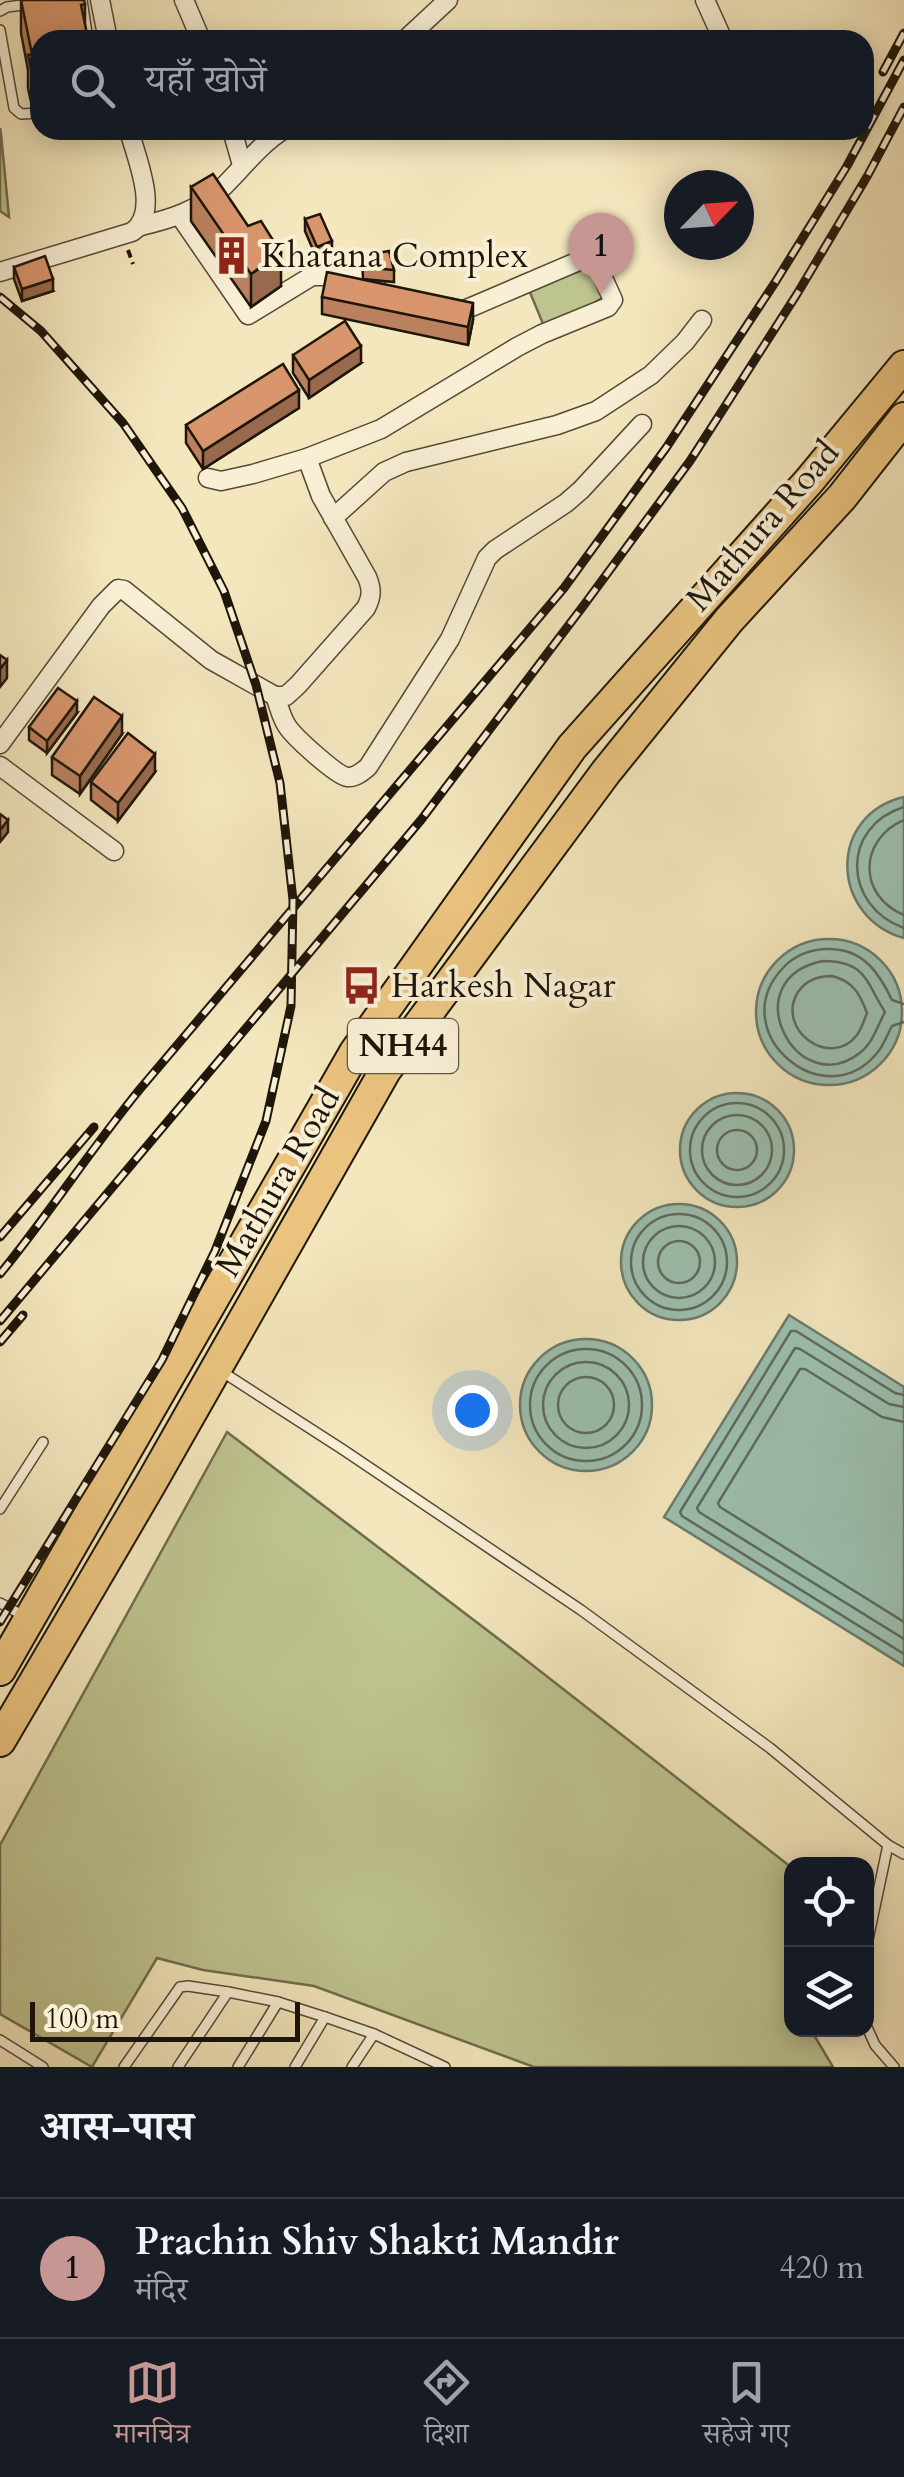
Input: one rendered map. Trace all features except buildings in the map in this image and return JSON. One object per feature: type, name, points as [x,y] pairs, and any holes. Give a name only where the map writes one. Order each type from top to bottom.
[{"type":"highway","name":"Mathura Road","points":[[0,1670],[355,1052],[572,747],[809,481],[904,366]]},
{"type":"highway","name":"Mathura Road","points":[[0,1741],[396,1056],[606,772],[729,620],[842,498],[904,418]]},
{"type":"street","points":[[100,0],[106,30]]},
{"type":"street","points":[[184,0],[197,30]]},
{"type":"street","points":[[416,30],[448,0]]},
{"type":"street","points":[[705,0],[718,30]]},
{"type":"street","points":[[131,140],[147,198],[142,226]]},
{"type":"street","points":[[235,140],[242,165]]},
{"type":"street","points":[[0,272],[180,216],[218,192],[271,140]]},
{"type":"street","points":[[180,216],[248,315],[312,276],[350,276],[388,288]]},
{"type":"street","points":[[208,478],[234,479],[307,458],[380,430],[518,347],[608,306],[613,300],[595,260],[588,257],[462,310],[443,305]]},
{"type":"street","points":[[333,518],[384,472],[406,462],[557,425],[596,411],[651,375],[702,320]]},
{"type":"street","points":[[275,696],[288,728],[309,749],[343,776],[359,774],[368,767],[450,638],[487,558],[582,490],[642,424]]},
{"type":"street","points":[[0,744],[101,606],[118,590],[124,590],[212,660],[275,696],[286,696],[298,686],[366,608],[371,596],[367,577],[321,496],[307,458]]},
{"type":"street","points":[[0,766],[114,850]]},
{"type":"lane","points":[[82,0],[86,30]]},
{"type":"lane","points":[[0,11],[40,2]]},
{"type":"lane","points":[[0,30],[14,108],[22,114],[30,113]]},
{"type":"lane","points":[[216,1368],[581,1610],[770,1748],[888,1846],[904,1854]]},
{"type":"lane","points":[[0,1510],[43,1442]]},
{"type":"lane","points":[[0,1603],[29,1619]]},
{"type":"lane","points":[[866,1947],[888,1846]]},
{"type":"lane","points":[[124,2067],[180,1987],[188,1986],[278,2002],[374,2034],[445,2067]]},
{"type":"lane","points":[[178,2067],[228,1992]]},
{"type":"lane","points":[[238,2067],[278,2002]]},
{"type":"lane","points":[[295,2067],[325,2017]]},
{"type":"lane","points":[[352,2067],[374,2034]]},
{"type":"lane","points":[[871,2037],[894,2067]]},
{"type":"lane","points":[[0,2040],[43,2067]]},
{"type":"green space","points":[[0,128],[1,134],[9,217],[0,211]]},
{"type":"green space","points":[[590,267],[604,297],[546,331],[529,290]]},
{"type":"green space","points":[[227,1432],[784,1862],[784,2037],[815,2037],[833,2067],[534,2067],[314,1986],[203,1970],[157,1958],[92,2067],[0,2014],[0,1845]]},
{"type":"water","points":[[904,797],[904,938],[880,927],[862,910],[851,889],[847,866],[851,844],[861,824],[879,807]]},
{"type":"water","points":[[829,939],[857,944],[881,960],[897,984],[902,1012],[897,1040],[881,1064],[857,1080],[829,1085],[801,1080],[777,1064],[761,1040],[756,1012],[761,984],[777,960],[801,944]]},
{"type":"water","points":[[737,1093],[769,1102],[785,1118],[794,1150],[785,1182],[769,1198],[737,1207],[705,1198],[689,1182],[680,1150],[689,1118],[705,1102]]},
{"type":"water","points":[[679,1204],[701,1208],[720,1221],[733,1240],[737,1262],[733,1284],[720,1303],[701,1316],[679,1320],[657,1316],[638,1303],[625,1284],[621,1262],[625,1240],[638,1221],[657,1208]]},
{"type":"water","points":[[789,1315],[904,1387],[904,1666],[664,1517]]},
{"type":"water","points":[[586,1339],[611,1344],[632,1359],[647,1380],[652,1405],[647,1430],[632,1451],[611,1466],[586,1471],[561,1466],[540,1451],[525,1430],[520,1405],[525,1380],[540,1359],[561,1344]]},
{"type":"railway","points":[[883,72],[904,33]]},
{"type":"railway","points":[[874,116],[904,60]]},
{"type":"railway","points":[[0,1321],[421,820],[584,605],[690,461],[797,294],[904,107]]},
{"type":"railway","points":[[0,1274],[140,1089],[564,588],[666,448],[776,281],[861,140]]},
{"type":"railway","points":[[0,297],[41,331],[123,423],[182,508],[224,591],[256,685],[280,783],[293,900],[291,1006],[266,1121],[215,1251],[162,1360],[0,1622]]},
{"type":"railway","points":[[0,1237],[94,1127]]},
{"type":"railway","points":[[0,1342],[23,1315]]},
{"type":"place","name":"Khatana Complex","points":[[231,256]]},
{"type":"place","name":"Prachin Shiv Shakti Mandir","points":[[601,295]]},
{"type":"place","name":"Harkesh Nagar","points":[[361,986]]}]
